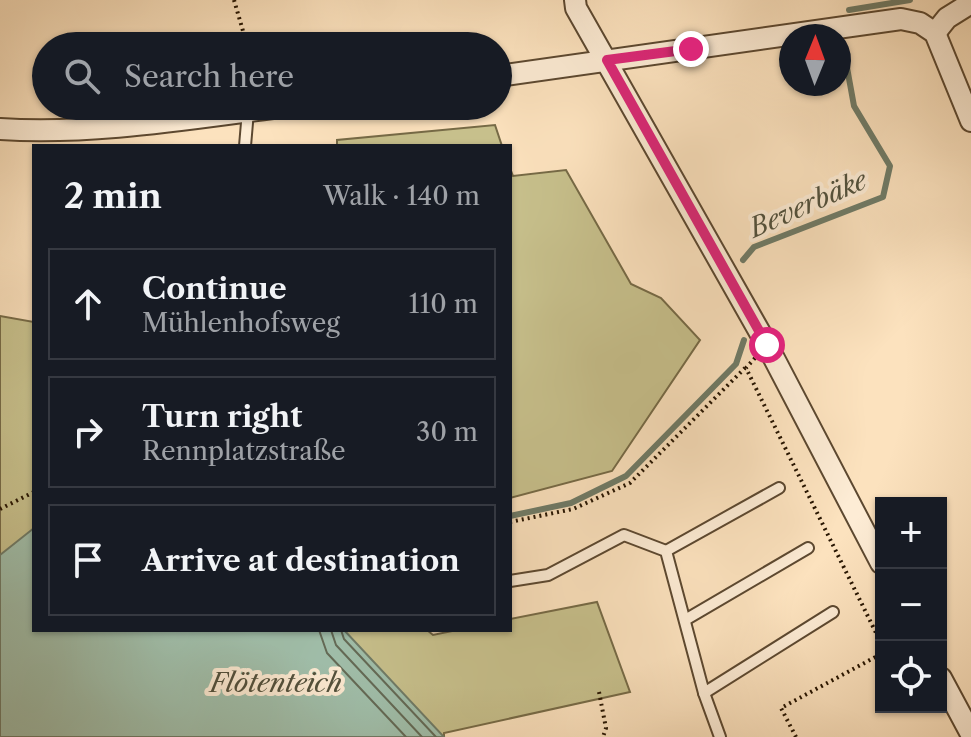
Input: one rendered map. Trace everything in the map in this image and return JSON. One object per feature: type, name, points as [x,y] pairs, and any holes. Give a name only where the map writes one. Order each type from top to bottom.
[{"type":"street","points":[[575,0],[576,8],[767,345],[875,552]]},
{"type":"street","points":[[935,33],[947,18],[971,3]]},
{"type":"street","points":[[512,74],[901,19],[920,23],[935,33],[971,121]]},
{"type":"street","points":[[0,129],[55,132],[176,120]]},
{"type":"street","points":[[947,689],[971,734]]},
{"type":"lane","points":[[245,144],[247,120]]},
{"type":"lane","points":[[512,581],[548,575],[624,535],[666,551],[779,488]]},
{"type":"lane","points":[[685,620],[808,548]]},
{"type":"lane","points":[[666,551],[704,693],[720,737]]},
{"type":"lane","points":[[704,693],[833,612]]},
{"type":"path","points":[[234,0],[244,32]]},
{"type":"path","points":[[512,522],[573,509],[630,483],[767,345]]},
{"type":"path","points":[[746,368],[880,641]]},
{"type":"path","points":[[0,509],[32,493]]},
{"type":"path","points":[[796,737],[781,708],[875,657]]},
{"type":"path","points":[[599,692],[606,728],[603,737]]},
{"type":"shaded area","points":[[495,125],[501,144],[337,144],[337,140]]},
{"type":"shaded area","points":[[566,170],[631,284],[661,298],[700,340],[612,471],[512,497],[512,173],[513,176]]},
{"type":"shaded area","name":"Flötenteich","points":[[0,316],[32,322],[32,632],[429,632],[433,635],[447,632],[512,632],[512,619],[597,602],[630,692],[444,733],[444,737],[0,737]]},
{"type":"water","name":"Flötenteich","points":[[32,530],[32,632],[346,632],[444,737],[0,737],[0,555]]},
{"type":"waterway","name":"Beverbäke","points":[[849,10],[910,0]]},
{"type":"waterway","name":"Beverbäke","points":[[743,260],[754,247],[883,197],[890,166],[854,106],[851,90]]},
{"type":"waterway","name":"Beverbäke","points":[[512,516],[571,503],[626,476],[736,364],[744,340]]},
{"type":"route","points":[[691,49],[607,60],[767,345]]}]
